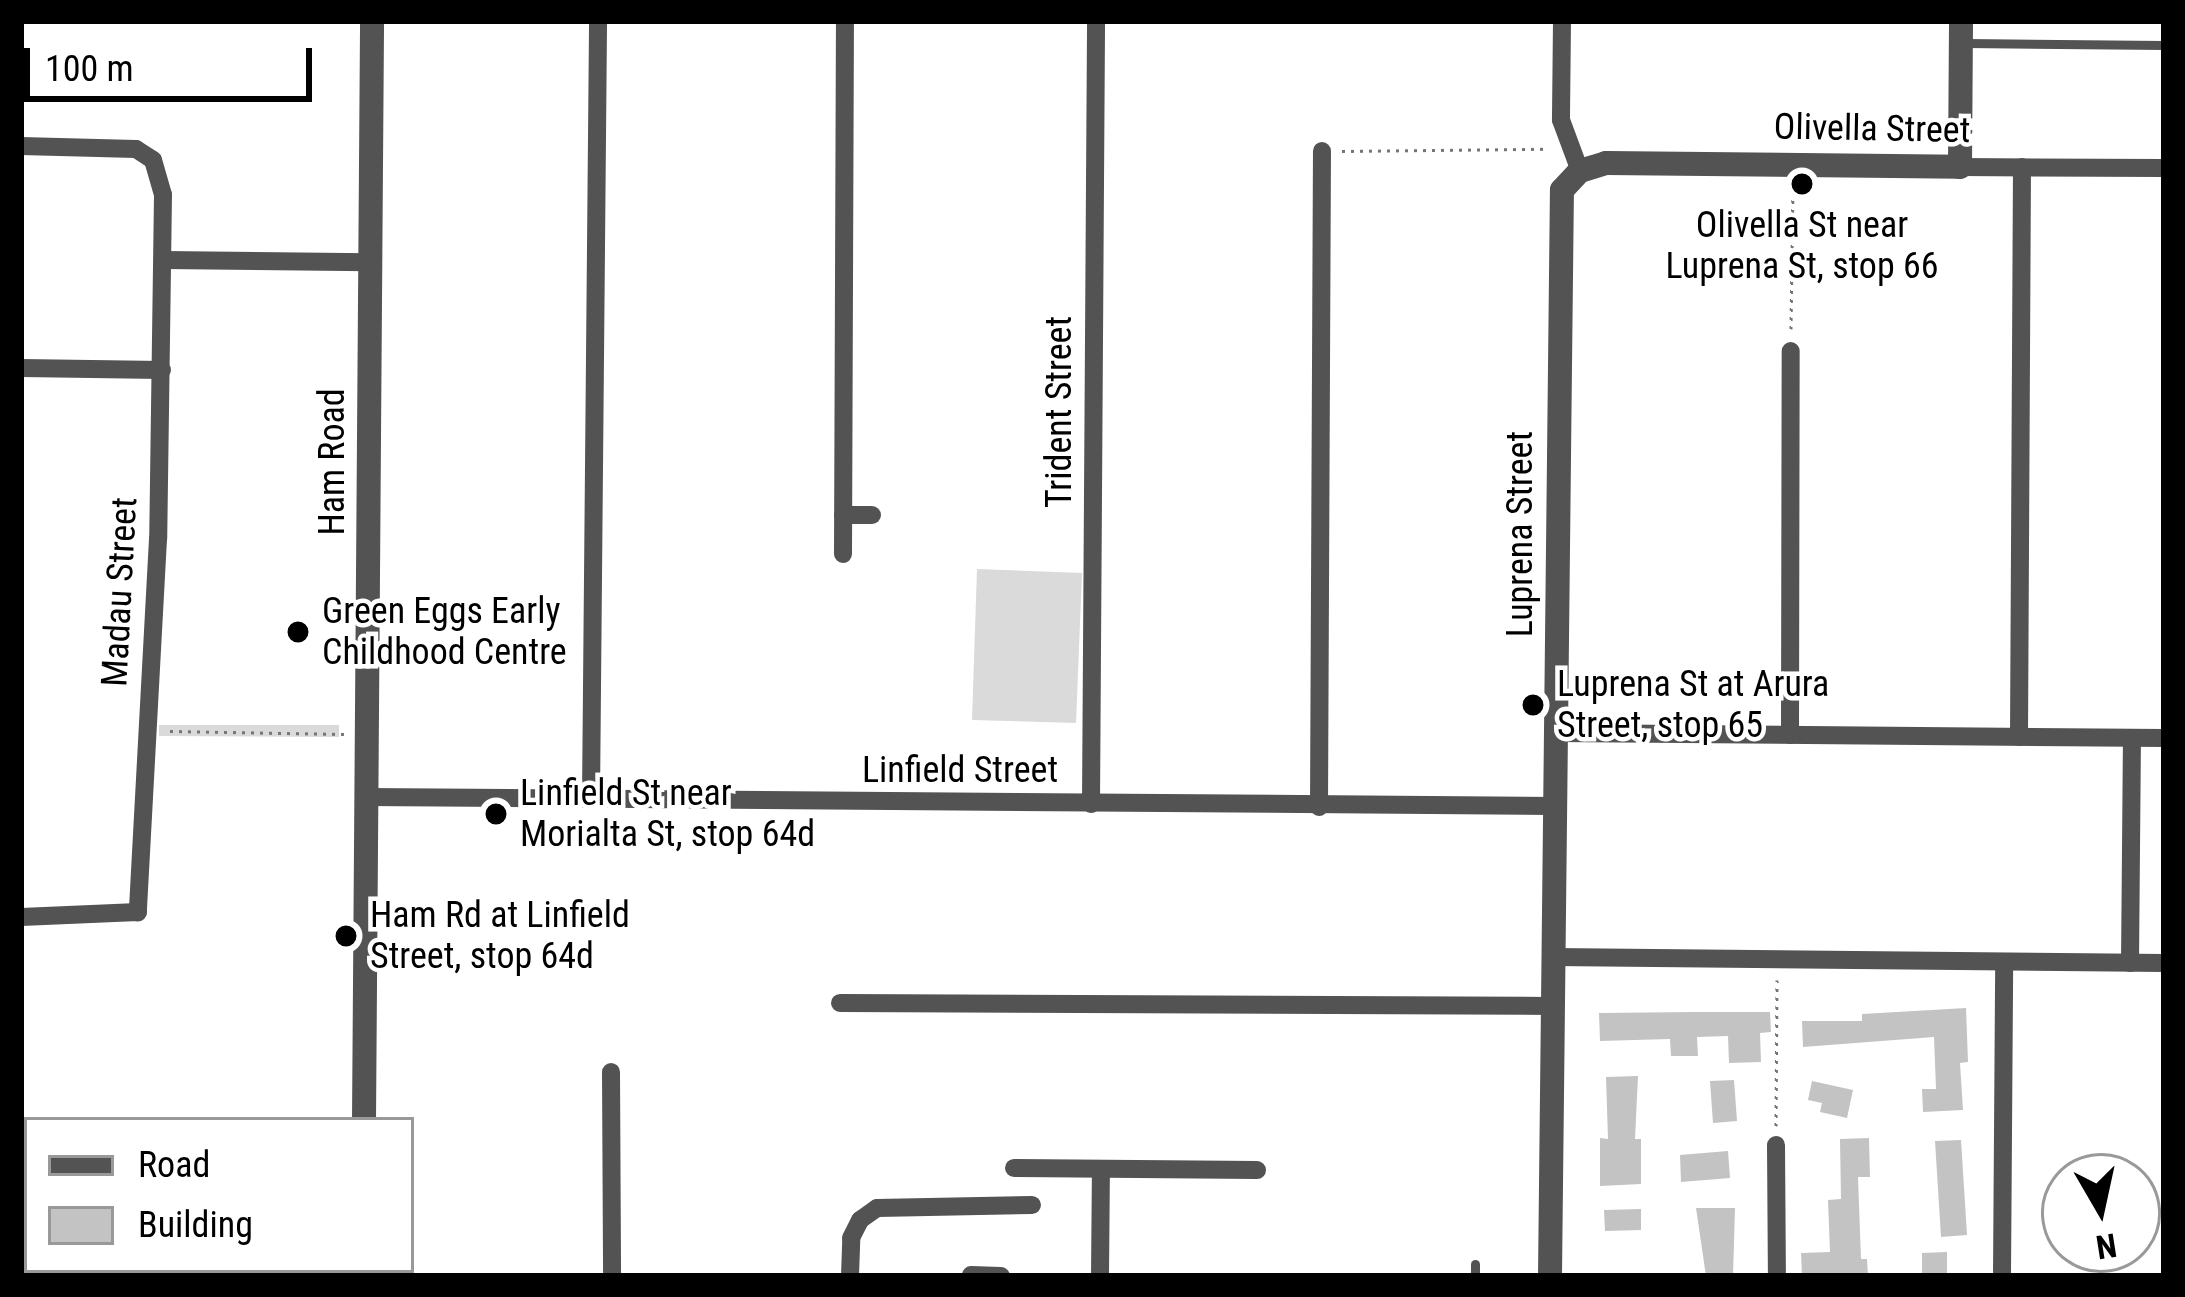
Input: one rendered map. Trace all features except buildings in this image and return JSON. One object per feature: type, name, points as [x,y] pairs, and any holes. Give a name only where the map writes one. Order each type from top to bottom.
[{"type":"street","name":"Ham Road","points":[[364,1117],[372,21]]},
{"type":"street","points":[[591,798],[598,21]]},
{"type":"street","points":[[843,554],[845,21]]},
{"type":"street","name":"Trident Street","points":[[1091,804],[1096,21]]},
{"type":"street","points":[[1562,21],[1561,120],[1580,171]]},
{"type":"street","points":[[1960,166],[1961,32]]},
{"type":"street","name":"Madau Street","points":[[21,146],[136,149],[153,160],[163,195],[158,539],[144,731],[138,912],[21,916]]},
{"type":"street","points":[[1319,807],[1322,151]]},
{"type":"street","name":"Olivella Street","points":[[1580,171],[1606,163],[2164,168]]},
{"type":"street","points":[[2019,737],[2022,167]]},
{"type":"street","name":"Luprena Street","points":[[1550,1276],[1559,206],[1562,190],[1580,171]]},
{"type":"street","points":[[163,260],[370,262]]},
{"type":"street","points":[[1790,735],[1791,351]]},
{"type":"street","points":[[21,368],[162,370]]},
{"type":"street","points":[[843,515],[872,514]]},
{"type":"street","points":[[1555,733],[2164,738]]},
{"type":"street","points":[[2130,963],[2132,738]]},
{"type":"street","name":"Linfield Street","points":[[365,796],[1554,806]]},
{"type":"street","points":[[1553,957],[2164,963]]},
{"type":"street","points":[[2002,1276],[2004,962]]},
{"type":"street","points":[[839,1003],[1553,1006]]},
{"type":"street","points":[[611,1072],[613,1276]]},
{"type":"street","points":[[1776,1145],[1777,1276]]},
{"type":"street","points":[[1015,1168],[1257,1170]]},
{"type":"street","points":[[1100,1168],[1100,1276]]},
{"type":"street","points":[[998,1184],[998,1205]]},
{"type":"street","points":[[850,1276],[851,1238],[860,1220],[878,1208],[1032,1205]]},
{"type":"street","points":[[971,1275],[1001,1276]]},
{"type":"lane","points":[[1961,32],[2164,45]]},
{"type":"path","points":[[1322,151],[1554,148]]},
{"type":"path","points":[[1791,351],[1794,163]]},
{"type":"path","points":[[144,731],[344,734]]},
{"type":"path","points":[[1776,1145],[1777,960]]},
{"type":"shaded area","points":[[977,569],[1082,573],[1076,723],[972,720]]},
{"type":"shaded area","points":[[159,725],[339,725],[339,737],[159,736]]},
{"type":"place","name":"Olivella St near Luprena St, stop 66","points":[[1802,184]]},
{"type":"place","name":"Green Eggs Early Childhood Centre","points":[[298,632]]},
{"type":"place","name":"Luprena St at Arura Street, stop 65","points":[[1533,705]]},
{"type":"place","name":"Linfield St near Morialta St, stop 64d","points":[[496,814]]},
{"type":"place","name":"Ham Rd at Linfield Street, stop 64d","points":[[346,936]]}]
